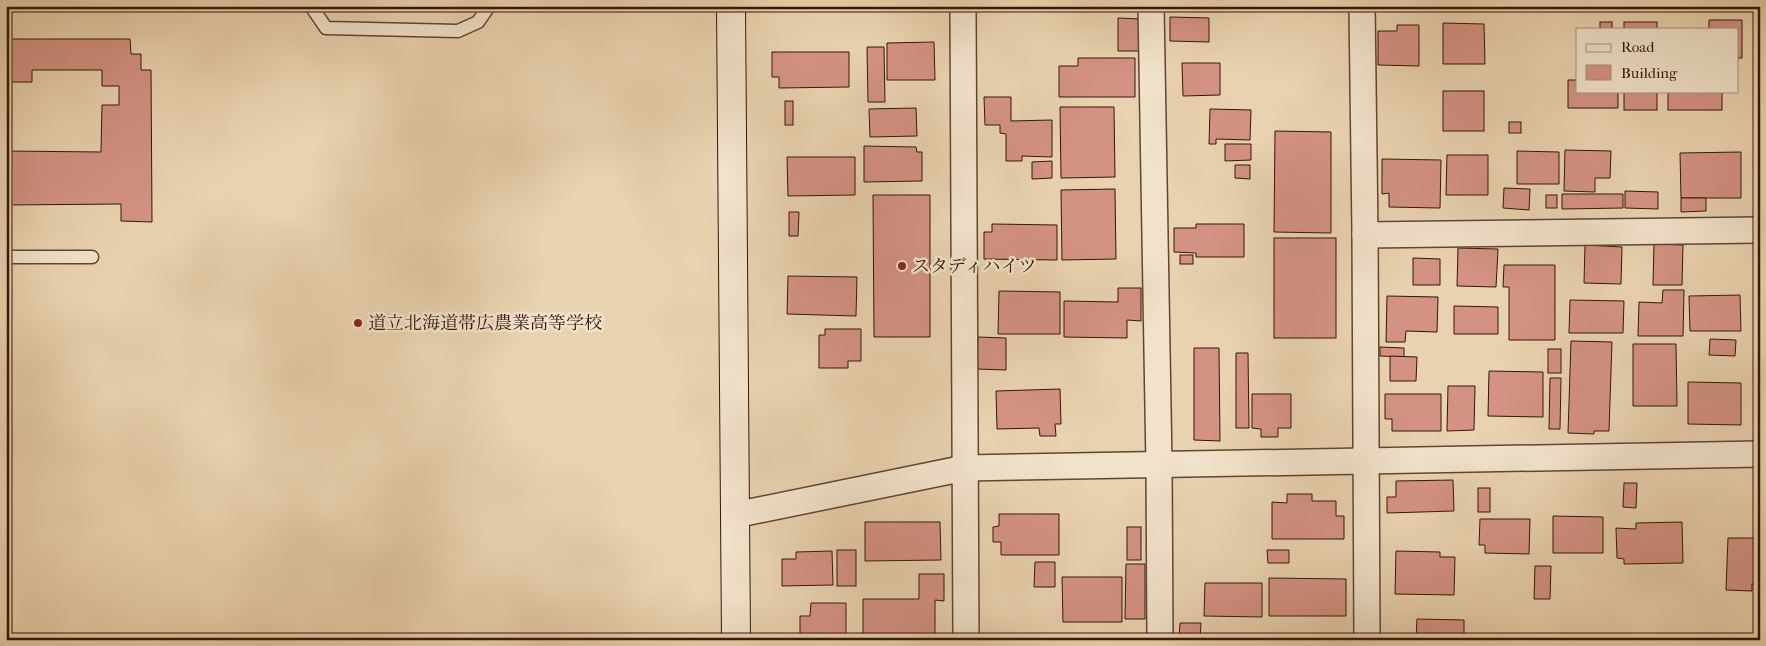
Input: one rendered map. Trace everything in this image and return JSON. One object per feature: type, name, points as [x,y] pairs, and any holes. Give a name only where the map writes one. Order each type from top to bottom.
[{"type":"street","points":[[731,6],[736,640]]},
{"type":"street","points":[[963,6],[966,640]]},
{"type":"street","points":[[1151,6],[1160,465],[1160,640]]},
{"type":"street","points":[[1362,6],[1367,640]]},
{"type":"street","points":[[1365,235],[1760,230]]},
{"type":"street","points":[[736,515],[966,468],[1760,454]]},
{"type":"lane","points":[[311,6],[326,28],[458,31],[478,22],[489,6]]},
{"type":"lane","points":[[6,257],[92,257]]},
{"type":"building","points":[[1170,17],[1209,18],[1209,42],[1170,41]]},
{"type":"building","points":[[1118,18],[1141,19],[1141,51],[1118,51]]},
{"type":"building","points":[[1709,20],[1742,20],[1742,58],[1738,58],[1738,28],[1709,28]]},
{"type":"building","points":[[1600,22],[1612,22],[1612,28],[1600,28]]},
{"type":"building","points":[[1624,22],[1657,22],[1657,28],[1624,28]]},
{"type":"building","points":[[1443,23],[1484,24],[1485,64],[1443,64]]},
{"type":"building","points":[[1397,25],[1419,25],[1419,66],[1378,65],[1378,31],[1397,31]]},
{"type":"building","points":[[6,39],[130,39],[131,54],[141,54],[141,70],[151,70],[152,222],[121,221],[121,204],[6,205],[6,151],[101,152],[102,105],[119,105],[119,86],[102,86],[102,70],[32,70],[32,82],[6,82]]},
{"type":"building","points":[[934,42],[935,80],[887,80],[887,43]]},
{"type":"building","points":[[867,47],[884,47],[885,102],[868,102]]},
{"type":"building","points":[[772,52],[849,52],[849,87],[779,88],[779,77],[772,77]]},
{"type":"building","points":[[1078,58],[1135,58],[1135,97],[1059,97],[1059,66],[1078,66]]},
{"type":"building","points":[[1182,63],[1220,63],[1220,95],[1183,96]]},
{"type":"building","points":[[1568,80],[1576,80],[1576,92],[1618,92],[1618,108],[1568,108]]},
{"type":"building","points":[[1443,91],[1484,91],[1484,131],[1443,131]]},
{"type":"building","points":[[1624,92],[1657,92],[1657,110],[1624,110]]},
{"type":"building","points":[[1668,92],[1722,92],[1722,110],[1668,110]]},
{"type":"building","points":[[984,97],[1011,97],[1011,121],[1052,120],[1052,157],[1022,156],[1022,161],[1006,161],[1006,134],[1000,133],[1000,125],[985,125]]},
{"type":"building","points":[[785,101],[793,101],[793,125],[785,125]]},
{"type":"building","points":[[1060,107],[1114,107],[1115,177],[1061,178]]},
{"type":"building","points":[[916,108],[917,136],[870,137],[869,109]]},
{"type":"building","points":[[1210,109],[1251,110],[1250,140],[1216,139],[1216,144],[1209,144]]},
{"type":"building","points":[[1509,122],[1521,122],[1521,133],[1509,133]]},
{"type":"building","points":[[1275,131],[1331,132],[1331,233],[1274,232]]},
{"type":"building","points":[[1225,144],[1251,144],[1251,160],[1225,161]]},
{"type":"building","points":[[864,146],[916,147],[917,152],[922,152],[922,181],[864,182]]},
{"type":"building","points":[[1565,150],[1611,151],[1610,178],[1595,178],[1595,192],[1564,191]]},
{"type":"building","points":[[1517,151],[1559,152],[1559,184],[1517,184]]},
{"type":"building","points":[[1741,152],[1741,198],[1681,198],[1680,153]]},
{"type":"building","points":[[1447,155],[1488,155],[1488,195],[1446,195]]},
{"type":"building","points":[[787,157],[855,157],[855,195],[788,196]]},
{"type":"building","points":[[1382,159],[1441,160],[1440,208],[1389,207],[1389,193],[1382,194]]},
{"type":"building","points":[[1052,161],[1052,178],[1032,179],[1032,162]]},
{"type":"building","points":[[1235,165],[1250,165],[1250,179],[1235,178]]},
{"type":"building","points":[[1504,188],[1530,189],[1529,210],[1503,208]]},
{"type":"building","points":[[1115,189],[1116,259],[1062,260],[1061,190]]},
{"type":"building","points":[[1625,191],[1658,192],[1658,209],[1625,208]]},
{"type":"building","points":[[1562,194],[1623,194],[1623,208],[1562,209]]},
{"type":"building","name":"スタディハイツ","points":[[873,195],[930,195],[930,337],[874,337]]},
{"type":"building","points":[[1546,195],[1557,195],[1557,208],[1546,208]]},
{"type":"building","points":[[1681,198],[1706,198],[1706,211],[1681,212]]},
{"type":"building","points":[[789,212],[799,212],[798,236],[789,236]]},
{"type":"building","points":[[992,224],[1057,225],[1057,260],[984,259],[984,232],[992,232]]},
{"type":"building","points":[[1196,224],[1244,224],[1244,257],[1196,257],[1196,253],[1174,252],[1174,228],[1196,228]]},
{"type":"building","points":[[1274,238],[1336,238],[1336,338],[1274,338]]},
{"type":"building","points":[[1654,244],[1683,245],[1682,285],[1653,285]]},
{"type":"building","points":[[1585,245],[1622,247],[1621,284],[1584,283]]},
{"type":"building","points":[[1458,248],[1498,249],[1496,287],[1457,286]]},
{"type":"building","points":[[1180,255],[1193,255],[1193,264],[1180,264]]},
{"type":"building","points":[[1413,258],[1440,259],[1440,285],[1413,285]]},
{"type":"building","points":[[1504,265],[1555,265],[1555,340],[1509,340],[1509,287],[1503,287]]},
{"type":"building","points":[[788,276],[857,277],[856,316],[787,314]]},
{"type":"building","points":[[1118,288],[1141,288],[1141,321],[1127,320],[1127,338],[1064,337],[1064,301],[1118,302]]},
{"type":"building","points":[[1663,290],[1684,290],[1683,336],[1638,336],[1639,302],[1662,303]]},
{"type":"building","points":[[999,291],[1060,292],[1060,334],[998,334]]},
{"type":"building","points":[[1740,295],[1741,331],[1690,331],[1689,296]]},
{"type":"building","points":[[1387,296],[1438,297],[1437,332],[1406,331],[1405,342],[1386,342]]},
{"type":"building","points":[[1570,300],[1624,301],[1623,333],[1569,333]]},
{"type":"building","points":[[1454,306],[1498,307],[1498,334],[1454,334]]},
{"type":"building","points":[[825,329],[861,329],[861,361],[848,361],[848,368],[819,368],[819,335],[825,335]]},
{"type":"building","points":[[978,337],[1006,338],[1006,370],[977,369]]},
{"type":"building","points":[[1710,339],[1736,340],[1735,356],[1709,355]]},
{"type":"building","points":[[1571,341],[1612,342],[1609,431],[1594,431],[1594,434],[1568,433]]},
{"type":"building","points":[[1633,344],[1676,344],[1677,406],[1633,406]]},
{"type":"building","points":[[1380,347],[1404,348],[1404,357],[1380,356]]},
{"type":"building","points":[[1194,348],[1219,348],[1220,441],[1194,440]]},
{"type":"building","points":[[1548,349],[1561,349],[1561,373],[1548,373]]},
{"type":"building","points":[[1236,353],[1248,353],[1249,428],[1236,428]]},
{"type":"building","points":[[1390,356],[1417,357],[1416,381],[1390,381]]},
{"type":"building","points":[[1489,371],[1543,372],[1543,417],[1488,416]]},
{"type":"building","points":[[1550,378],[1561,378],[1560,429],[1549,429]]},
{"type":"building","points":[[1688,382],[1741,383],[1741,425],[1688,424]]},
{"type":"building","points":[[1448,386],[1475,386],[1474,430],[1447,431]]},
{"type":"building","points":[[1060,389],[1061,424],[1055,424],[1056,436],[1040,436],[1039,428],[997,429],[996,391]]},
{"type":"building","points":[[1252,394],[1291,394],[1291,428],[1278,428],[1278,437],[1261,437],[1261,429],[1252,428]]},
{"type":"building","points":[[1385,394],[1441,394],[1441,431],[1392,431],[1392,419],[1385,419]]},
{"type":"building","points":[[1453,480],[1454,511],[1387,513],[1387,497],[1396,497],[1396,481]]},
{"type":"building","points":[[1624,483],[1637,483],[1636,508],[1623,507]]},
{"type":"building","points":[[1478,488],[1490,488],[1490,512],[1478,512]]},
{"type":"building","points":[[1287,494],[1312,494],[1312,501],[1336,501],[1336,516],[1344,516],[1344,539],[1272,539],[1272,502],[1287,503]]},
{"type":"building","points":[[999,514],[1059,514],[1059,555],[1001,555],[1001,542],[993,542],[993,527],[999,526]]},
{"type":"building","points":[[1553,516],[1603,517],[1603,553],[1553,553]]},
{"type":"building","points":[[1480,519],[1530,519],[1529,554],[1485,553],[1485,545],[1479,545]]},
{"type":"building","points":[[865,522],[940,522],[941,560],[865,561]]},
{"type":"building","points":[[1682,522],[1683,563],[1624,564],[1624,559],[1617,558],[1616,528],[1636,529],[1636,523]]},
{"type":"building","points":[[1127,527],[1141,527],[1141,560],[1127,560]]},
{"type":"building","points":[[1728,538],[1760,538],[1760,584],[1752,584],[1752,591],[1726,590]]},
{"type":"building","points":[[837,550],[856,550],[856,586],[837,586]]},
{"type":"building","points":[[1267,550],[1289,550],[1289,563],[1268,563]]},
{"type":"building","points":[[832,551],[833,585],[782,586],[782,559],[796,559],[796,552]]},
{"type":"building","points":[[1396,551],[1440,552],[1440,557],[1455,557],[1454,595],[1395,594]]},
{"type":"building","points":[[1035,562],[1055,562],[1055,587],[1034,587]]},
{"type":"building","points":[[1126,564],[1145,564],[1145,619],[1125,619]]},
{"type":"building","points":[[1535,566],[1551,566],[1550,599],[1534,599]]},
{"type":"building","points":[[919,574],[944,574],[944,601],[935,600],[935,637],[863,637],[863,599],[919,599]]},
{"type":"building","points":[[1062,577],[1122,577],[1122,622],[1063,622]]},
{"type":"building","points":[[1269,578],[1346,579],[1346,616],[1269,616]]},
{"type":"building","points":[[1205,583],[1262,583],[1262,617],[1204,616]]},
{"type":"building","points":[[811,603],[846,603],[846,640],[800,639],[800,616],[810,616]]},
{"type":"building","points":[[1417,619],[1464,620],[1464,640],[1416,640]]},
{"type":"building","points":[[1180,623],[1201,623],[1200,640],[1179,640]]},
{"type":"place","name":"スタディハイツ","points":[[902,266]]},
{"type":"place","name":"道立北海道帯広農業高等学校","points":[[358,323]]}]
